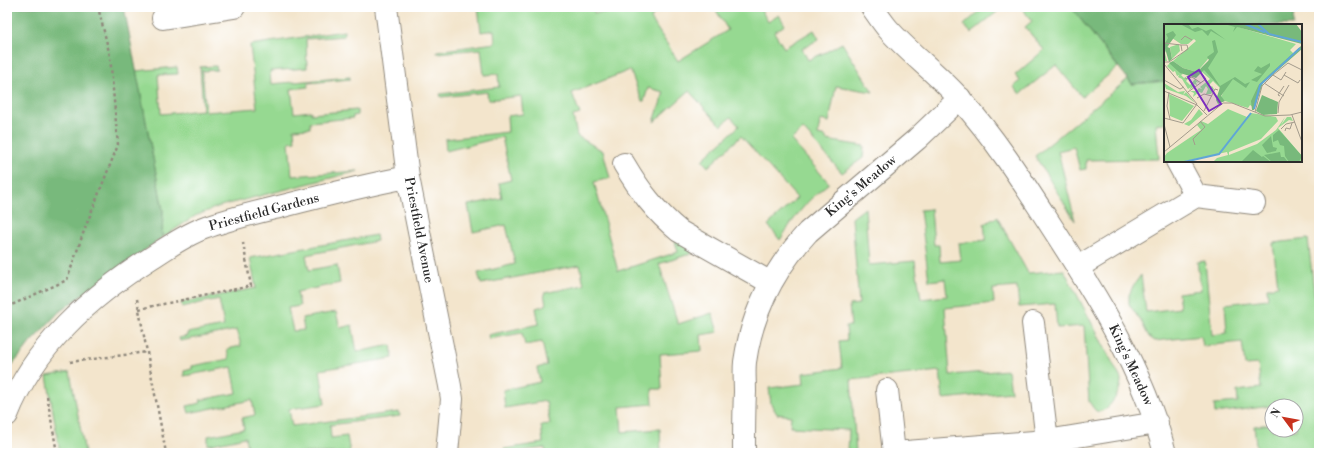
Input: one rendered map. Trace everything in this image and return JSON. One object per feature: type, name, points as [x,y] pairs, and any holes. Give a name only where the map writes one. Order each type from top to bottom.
[{"type":"street","points":[[163,18],[234,7]]},
{"type":"street","name":"Priestfield Avenue","points":[[386,7],[408,177],[452,399],[447,453]]},
{"type":"street","name":"King's Meadow","points":[[872,7],[889,30],[960,98],[1000,147],[1102,306],[1127,353],[1146,394],[1157,423],[1165,453]]},
{"type":"street","name":"King's Meadow","points":[[744,453],[745,363],[749,342],[755,320],[771,283],[782,263],[808,232],[917,139],[960,98]]},
{"type":"street","points":[[1178,162],[1196,196]]},
{"type":"street","points":[[624,164],[650,204],[665,220],[679,231],[771,283]]},
{"type":"street","name":"Priestfield Gardens","points":[[7,415],[17,392],[42,352],[73,317],[133,269],[178,240],[202,229],[237,217],[408,177]]},
{"type":"street","points":[[1078,267],[1196,196],[1254,203]]},
{"type":"street","points":[[1033,323],[1047,441]]},
{"type":"street","name":"King's Meadow","points":[[887,390],[894,453],[1047,441],[1157,423]]},
{"type":"path","points":[[7,307],[67,280],[85,228],[118,145],[110,56],[98,7]]},
{"type":"path","points":[[139,309],[251,286],[237,217]]},
{"type":"path","points":[[133,269],[166,453]]},
{"type":"path","points":[[42,352],[42,366],[147,352]]},
{"type":"path","points":[[47,395],[57,453]]},
{"type":"green space","points":[[7,7],[124,7],[163,210],[162,238],[59,312],[30,343],[7,371]]},
{"type":"green space","points":[[478,7],[594,7],[594,13],[656,9],[651,19],[678,61],[728,30],[714,7],[762,7],[760,8],[768,22],[779,15],[785,25],[774,32],[784,48],[814,30],[819,39],[802,49],[808,60],[842,43],[873,92],[836,86],[829,122],[820,120],[818,135],[826,137],[826,140],[864,146],[863,158],[842,173],[803,129],[791,140],[829,183],[802,209],[780,240],[768,225],[797,198],[741,136],[708,167],[702,160],[739,126],[731,117],[721,126],[689,91],[654,122],[664,92],[648,88],[644,101],[642,101],[630,70],[572,93],[580,114],[573,116],[577,136],[603,151],[610,178],[594,182],[618,271],[678,252],[671,227],[681,242],[693,253],[659,264],[678,324],[712,313],[718,332],[701,335],[702,351],[660,354],[662,389],[652,389],[653,404],[620,407],[622,432],[660,429],[661,453],[546,453],[545,448],[504,453],[504,449],[543,443],[541,425],[550,424],[546,401],[505,408],[503,390],[540,382],[537,368],[547,365],[542,342],[525,345],[522,333],[489,339],[488,335],[539,324],[536,308],[546,305],[544,293],[584,285],[580,265],[481,284],[478,273],[515,264],[506,225],[473,232],[468,205],[502,198],[499,183],[511,180],[502,137],[446,151],[445,139],[508,132],[507,116],[523,114],[521,96],[488,100],[487,92],[441,97],[440,94],[499,87],[498,74],[484,75],[481,49],[437,53],[437,51],[495,43],[494,30],[481,32]]},
{"type":"green space","points":[[984,7],[1003,7],[971,33],[964,25]]},
{"type":"green space","points":[[1027,7],[1071,7],[1118,67],[1082,97],[1056,65],[1020,94],[1014,87],[1020,81],[1015,75],[1044,50],[1025,27],[1032,21],[1023,10]]},
{"type":"green space","points":[[1071,7],[1294,7],[1293,24],[1164,24],[1164,81],[1132,84]]},
{"type":"green space","points":[[344,31],[344,36],[306,39],[307,68],[270,71],[271,84],[350,77],[350,79],[308,83],[308,87],[291,89],[294,113],[311,111],[311,114],[357,110],[357,115],[353,116],[353,118],[310,122],[310,128],[294,129],[295,141],[289,142],[292,176],[358,171],[220,206],[195,216],[162,238],[163,210],[136,71],[177,67],[178,74],[158,75],[161,114],[203,110],[200,67],[216,66],[217,70],[202,71],[206,112],[257,108],[250,45]]},
{"type":"green space","points":[[1128,79],[1132,84],[1164,81],[1164,123],[1156,124],[1159,159],[1086,160],[1086,169],[1080,170],[1074,147],[1058,151],[1075,221],[1035,156]]},
{"type":"green space","points":[[865,208],[869,265],[915,261],[921,299],[947,296],[945,279],[929,281],[920,210],[931,209],[934,245],[939,245],[940,262],[961,260],[959,243],[986,240],[984,224],[997,217],[1028,273],[1064,270],[1121,379],[1121,384],[1117,395],[1109,406],[1102,411],[1098,411],[1095,410],[1089,402],[1084,326],[1057,328],[1055,304],[1019,307],[1017,287],[993,289],[994,303],[945,308],[950,375],[1008,370],[1011,392],[943,399],[940,371],[851,380],[856,453],[848,453],[849,430],[790,427],[791,416],[777,414],[771,404],[769,388],[804,384],[803,373],[842,368],[839,341],[847,340],[846,326],[851,326],[849,305],[859,304],[852,218]]},
{"type":"green space","points":[[376,235],[377,241],[306,255],[309,270],[337,265],[340,283],[297,292],[300,306],[288,308],[293,331],[304,330],[302,318],[336,312],[340,328],[352,325],[357,352],[391,345],[393,358],[320,370],[325,404],[289,409],[292,426],[399,412],[400,416],[330,425],[331,438],[347,436],[350,453],[248,453],[245,437],[208,445],[208,436],[244,429],[242,418],[255,415],[252,400],[189,413],[187,406],[201,403],[200,400],[237,393],[232,367],[184,376],[184,371],[192,369],[192,366],[229,359],[227,349],[241,346],[237,330],[180,341],[179,338],[187,336],[187,333],[224,326],[219,299],[182,307],[181,303],[256,288],[250,258]]},
{"type":"green space","points":[[1308,239],[1319,335],[1319,453],[1257,453],[1254,426],[1264,425],[1264,438],[1304,438],[1304,398],[1264,398],[1264,407],[1215,413],[1214,404],[1238,402],[1237,391],[1261,388],[1258,364],[1245,365],[1242,342],[1203,346],[1201,336],[1155,341],[1149,337],[1142,323],[1129,304],[1129,295],[1133,286],[1141,275],[1146,312],[1180,308],[1178,293],[1201,290],[1197,262],[1205,261],[1212,335],[1227,333],[1225,304],[1268,299],[1267,288],[1278,286],[1273,243]]},
{"type":"green space","points":[[70,372],[85,453],[60,453],[47,376]]}]
